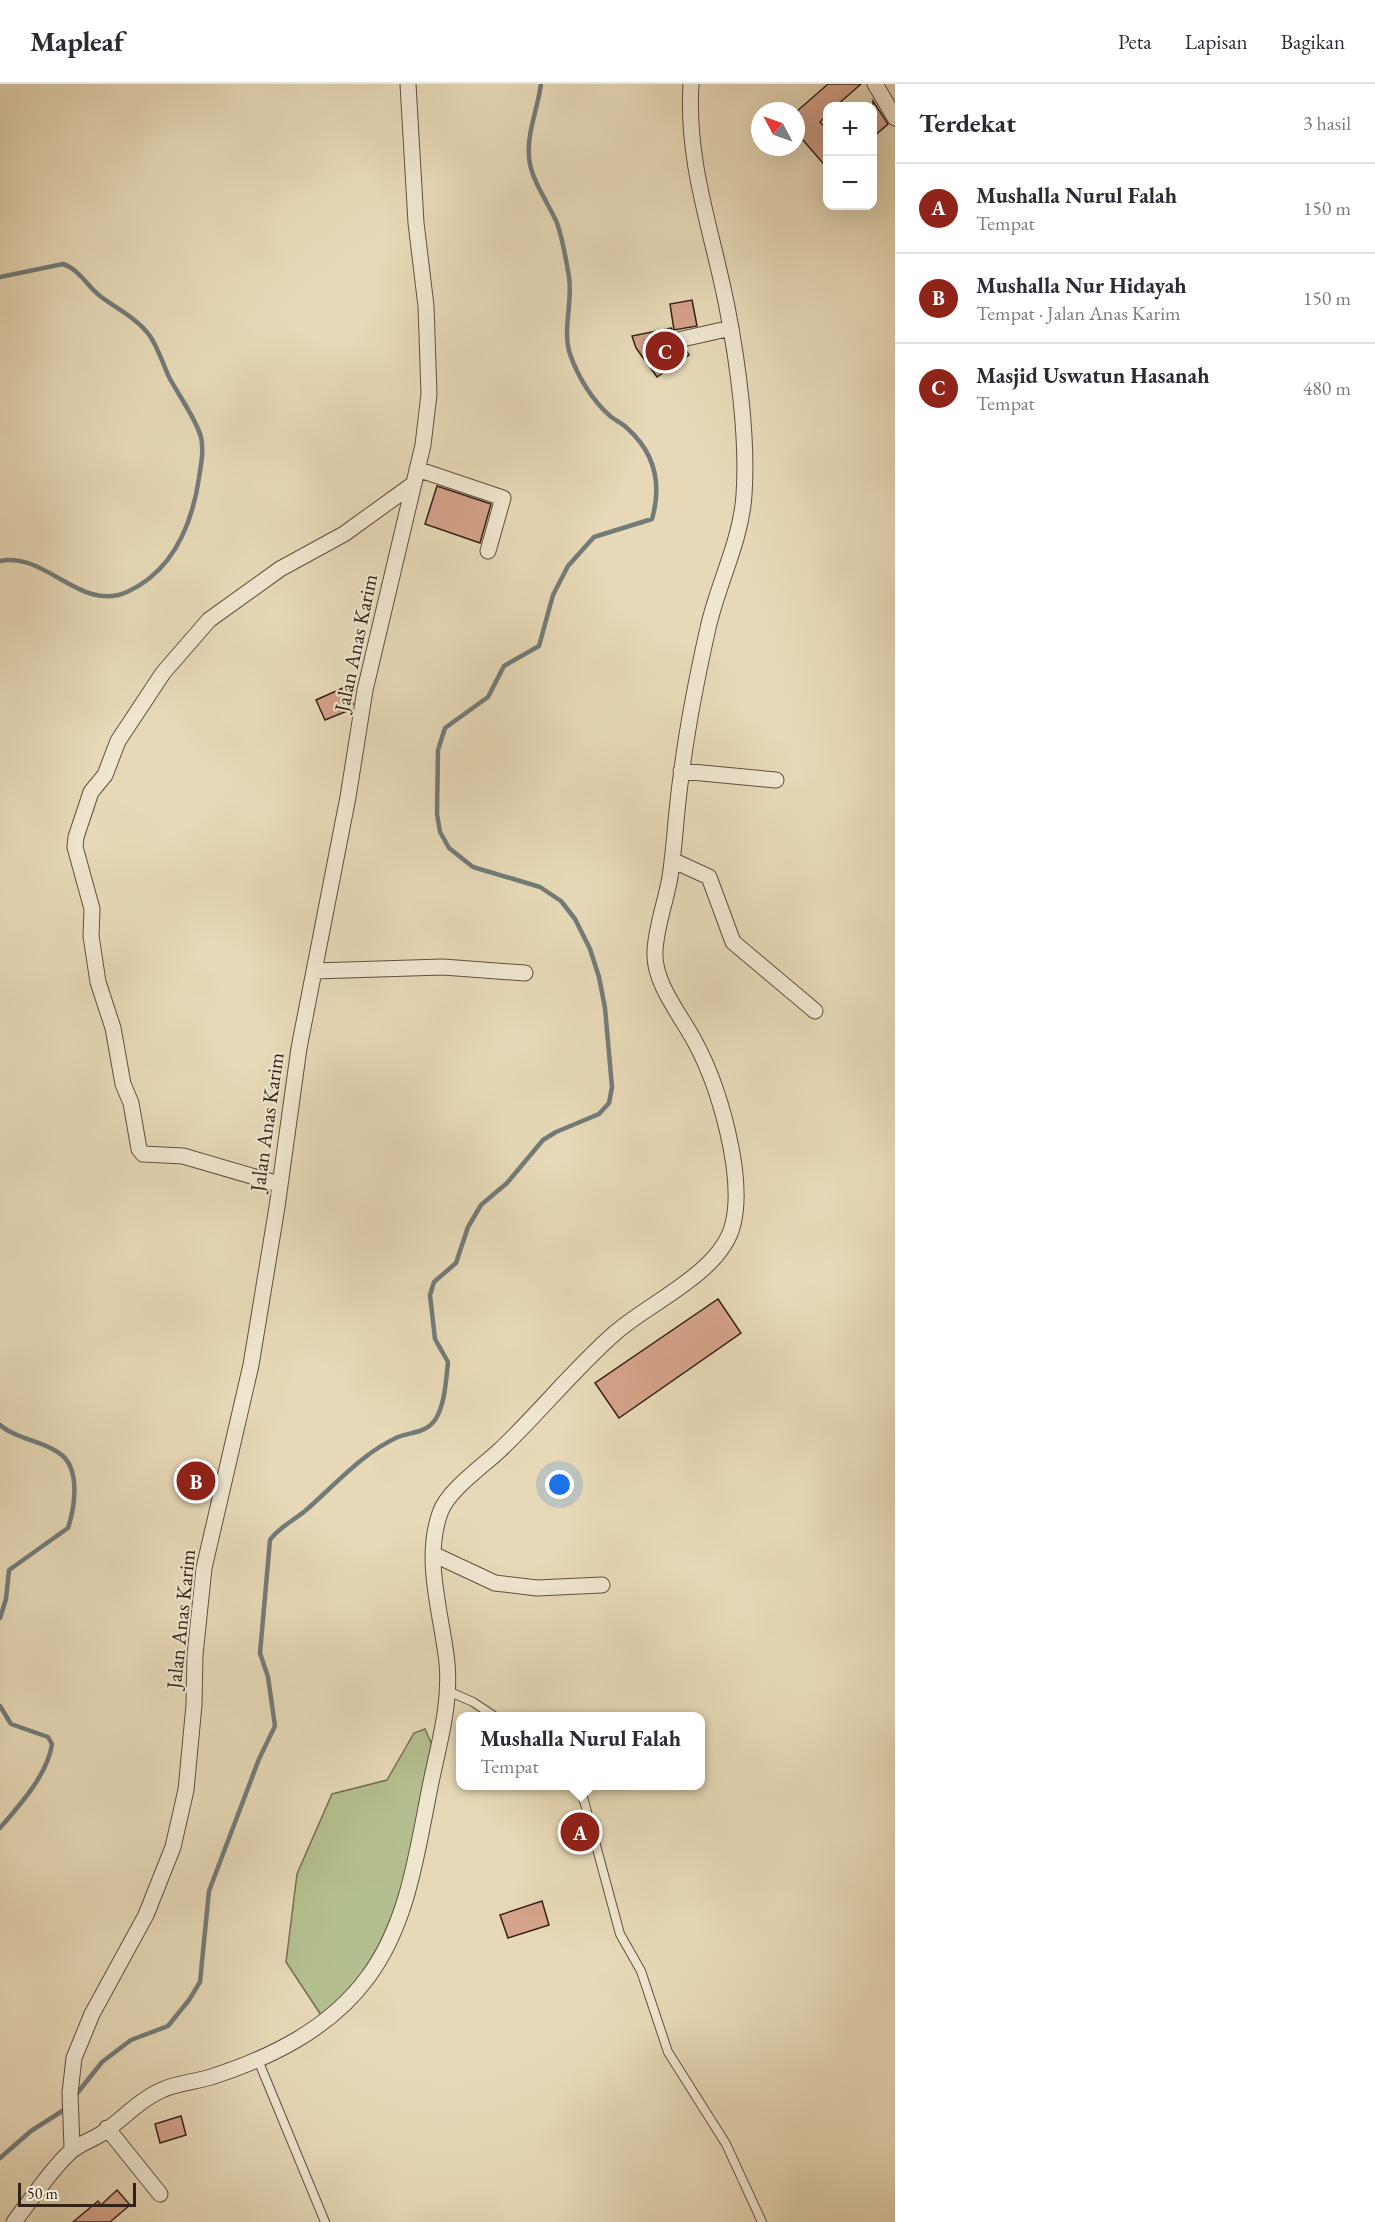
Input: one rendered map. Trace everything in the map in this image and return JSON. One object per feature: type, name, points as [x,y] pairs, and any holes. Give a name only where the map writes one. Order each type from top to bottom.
[{"type":"street","name":"Jalan Anas Karim","points":[[72,2148],[70,2093],[74,2058],[92,2014],[146,1915],[173,1847],[186,1790],[194,1705],[195,1654],[204,1569],[251,1365],[299,1048],[348,797],[365,690],[423,445],[429,394],[426,306],[416,223],[408,84]]},
{"type":"street","points":[[14,2222],[72,2148],[107,2128],[164,2089],[195,2082],[258,2060],[292,2044],[343,2006],[369,1976],[393,1933],[415,1865],[448,1691],[447,1660],[436,1596],[435,1555],[438,1517],[447,1499],[533,1419],[614,1334],[712,1262],[724,1245],[734,1223],[734,1185],[724,1113],[710,1070],[664,988],[654,954],[672,860],[681,771],[709,621],[732,553],[744,500],[744,447],[731,328],[692,157],[689,115],[691,84]]},
{"type":"street","points":[[875,84],[895,118]]},
{"type":"street","points":[[656,345],[731,328]]},
{"type":"street","points":[[417,468],[502,498],[488,551]]},
{"type":"street","points":[[279,1184],[183,1156],[143,1154],[138,1149],[131,1103],[123,1084],[113,1028],[98,982],[91,936],[92,909],[75,847],[76,837],[91,792],[108,770],[118,741],[163,673],[209,620],[280,569],[344,534],[412,485]]},
{"type":"street","points":[[681,771],[776,780]]},
{"type":"street","points":[[672,860],[709,877],[733,942],[815,1011]]},
{"type":"street","points":[[314,971],[442,967],[525,973]]},
{"type":"street","points":[[435,1555],[495,1583],[537,1588],[602,1585]]},
{"type":"street","points":[[107,2128],[160,2194]]},
{"type":"lane","points":[[448,1691],[473,1702],[488,1712]]},
{"type":"lane","points":[[581,1790],[620,1934],[644,1978],[668,2052],[726,2144],[762,2222]]},
{"type":"lane","points":[[258,2060],[325,2222]]},
{"type":"green space","points":[[425,1729],[438,1759],[404,1914],[371,1975],[323,2018],[286,1962],[297,1874],[332,1794],[387,1780],[414,1733]]},
{"type":"building","points":[[828,84],[861,84],[841,102],[823,102],[823,119],[820,122],[823,125],[823,163],[805,142],[805,104]]},
{"type":"building","points":[[877,107],[888,124],[877,134]]},
{"type":"building","points":[[692,300],[697,326],[674,330],[670,304]]},
{"type":"building","points":[[671,328],[673,331],[649,338],[646,347],[658,355],[685,348],[689,355],[657,377],[636,348],[632,336]]},
{"type":"building","points":[[437,486],[491,504],[480,543],[425,524]]},
{"type":"building","points":[[345,687],[353,704],[345,707],[347,711],[325,720],[316,700]]},
{"type":"building","points":[[718,1299],[741,1333],[619,1418],[595,1383]]},
{"type":"building","points":[[199,1462],[214,1481],[194,1500],[177,1481]]},
{"type":"building","points":[[583,1819],[589,1842],[577,1848],[565,1829]]},
{"type":"building","points":[[542,1901],[549,1925],[508,1938],[500,1915]]},
{"type":"building","points":[[181,2116],[186,2135],[160,2143],[155,2124]]},
{"type":"building","points":[[117,2190],[130,2205],[110,2222],[73,2222],[98,2201],[101,2205]]},
{"type":"waterway","points":[[75,2096],[102,2062],[131,2040],[168,2026],[200,1982],[209,1891],[259,1759],[275,1726],[268,1677],[260,1653],[270,1540],[372,1452],[398,1437],[423,1430],[435,1420],[443,1400],[448,1362],[435,1339],[430,1295],[434,1282],[456,1263],[468,1227],[481,1205],[507,1183],[543,1140],[599,1114],[609,1103],[612,1087],[605,1008],[599,977],[590,949],[575,919],[561,901],[540,887],[473,867],[449,848],[440,832],[437,814],[438,750],[445,728],[488,697],[504,666],[539,646],[553,595],[568,566],[594,537],[652,519],[655,506],[654,470],[644,448],[637,438],[611,417],[591,395],[570,354],[567,335],[570,287],[564,250],[557,223],[540,190],[530,165],[529,156],[530,138],[541,84]]},
{"type":"waterway","points":[[0,277],[63,264],[69,266],[100,296],[139,324],[153,341],[169,377],[195,422],[202,447],[196,495],[185,529],[168,559],[143,583],[127,592],[110,596],[94,595],[32,565],[16,560],[0,561]]},
{"type":"waterway","points":[[0,1425],[14,1434],[45,1445],[59,1453],[71,1468],[74,1488],[73,1509],[68,1528],[9,1570],[6,1599],[0,1618]]},
{"type":"waterway","points":[[0,1706],[11,1724],[48,1737],[52,1744],[39,1778],[0,1828]]},
{"type":"waterway","points":[[0,2158],[31,2131],[67,2108]]},
{"type":"place","name":"Masjid Uswatun Hasanah","points":[[665,351]]},
{"type":"place","name":"Mushalla Nur Hidayah","points":[[196,1481]]},
{"type":"place","name":"Mushalla Nurul Falah","points":[[580,1832]]}]
